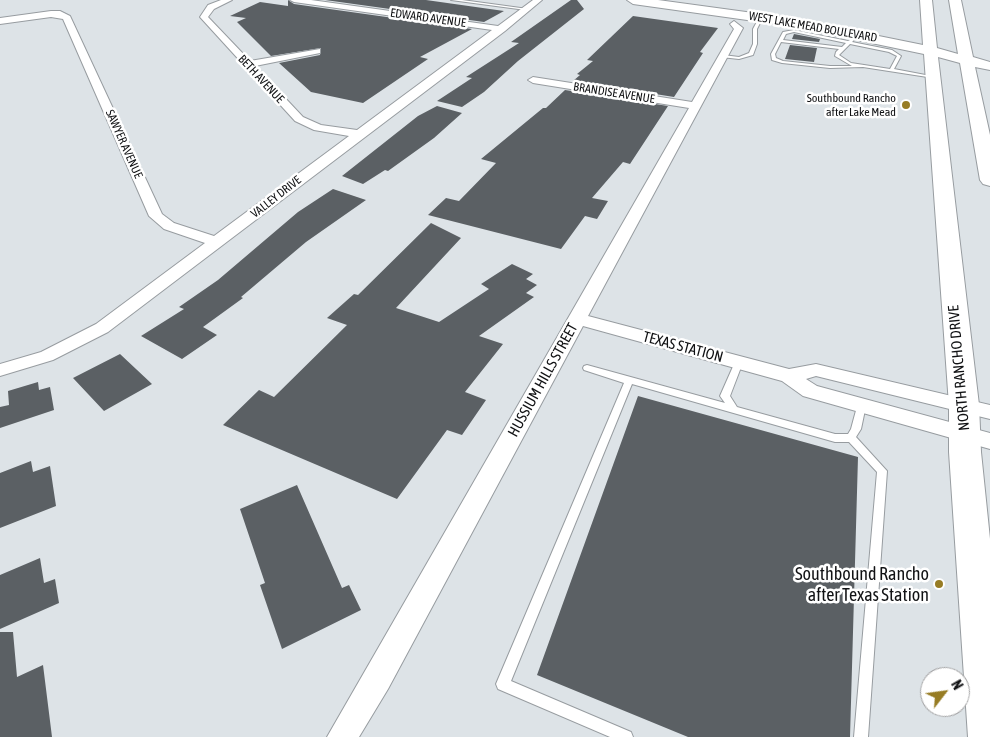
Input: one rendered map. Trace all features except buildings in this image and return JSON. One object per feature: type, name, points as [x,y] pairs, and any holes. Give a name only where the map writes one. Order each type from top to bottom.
[{"type":"main road","name":"WEST LAKE MEAD BOULEVARD","points":[[633,0],[761,17],[857,36],[932,47],[966,55],[990,57]]},
{"type":"main road","name":"WEST LAKE MEAD BOULEVARD","points":[[680,0],[770,12],[857,36]]},
{"type":"main road","name":"NORTH RANCHO DRIVE","points":[[926,0],[977,423],[990,737]]},
{"type":"main road","points":[[943,0],[956,4],[990,180]]},
{"type":"main road","points":[[916,26],[929,22]]},
{"type":"main road","points":[[857,36],[893,29]]},
{"type":"main road","name":"WEST LAKE MEAD BOULEVARD","points":[[966,55],[990,66]]},
{"type":"main road","points":[[974,95],[990,89]]},
{"type":"street","name":"BETH AVENUE","points":[[228,0],[211,8],[204,16],[299,119],[318,128],[358,134]]},
{"type":"street","name":"EDWARD AVENUE","points":[[294,0],[502,29]]},
{"type":"street","name":"VALLEY DRIVE","points":[[0,370],[47,356],[102,328],[358,134],[502,29],[538,0]]},
{"type":"street","name":"SAWYER AVENUE","points":[[0,21],[60,14],[67,18],[156,216],[169,226],[217,242]]},
{"type":"street","name":"HUSSIUM HILLS STREET","points":[[342,737],[378,679],[739,28],[734,24]]},
{"type":"street","points":[[247,64],[317,51]]},
{"type":"street","name":"BRANDISE AVENUE","points":[[533,80],[695,106]]},
{"type":"street","name":"TEXAS STATION","points":[[577,319],[789,376],[810,391],[861,405],[977,423]]},
{"type":"street","name":"TEXAS STATION","points":[[789,376],[816,370],[977,423]]},
{"type":"lane","points":[[454,0],[526,9]]},
{"type":"lane","points":[[723,56],[739,58],[751,54],[755,29],[761,17]]},
{"type":"lane","points":[[861,67],[830,68],[777,60],[773,58],[773,54],[784,33],[794,30],[857,36],[899,56],[891,71]]},
{"type":"lane","points":[[857,36],[842,48],[837,55],[850,64],[934,77]]},
{"type":"lane","points":[[781,40],[842,48]]},
{"type":"lane","points":[[734,409],[725,396],[739,362]]},
{"type":"lane","points":[[587,368],[835,438],[851,438],[882,470],[861,737]]},
{"type":"lane","points":[[624,379],[629,381],[504,684],[626,737]]},
{"type":"lane","points":[[851,438],[856,429],[861,405]]},
{"type":"place","name":"Southbound Rancho after Lake Mead","points":[[906,105]]},
{"type":"place","name":"Southbound Rancho after Texas Station","points":[[939,584]]}]
